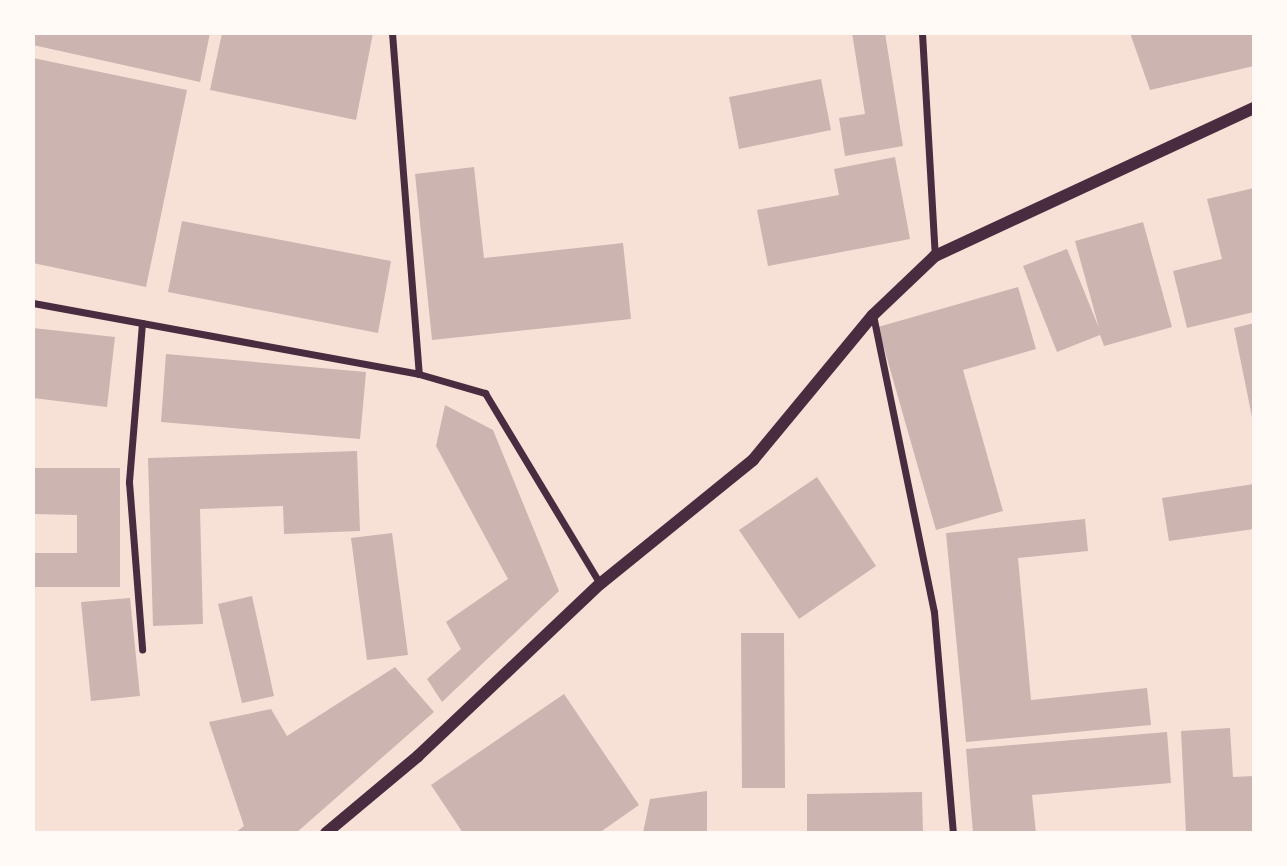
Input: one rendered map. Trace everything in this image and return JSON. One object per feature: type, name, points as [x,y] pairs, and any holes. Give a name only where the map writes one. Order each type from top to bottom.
[{"type":"street","points":[[393,33],[419,374]]},
{"type":"street","points":[[922,33],[935,256]]},
{"type":"street","points":[[326,833],[418,756],[600,584],[753,460],[873,315],[935,256],[1254,107]]},
{"type":"street","points":[[33,303],[419,374],[485,393],[600,584]]},
{"type":"street","points":[[873,315],[934,612],[953,833]]},
{"type":"street","points":[[142,323],[129,482],[142,649]]},
{"type":"building","points":[[33,33],[210,33],[200,82],[33,45]]},
{"type":"building","points":[[222,33],[373,33],[356,120],[210,90]]},
{"type":"building","points":[[852,33],[885,33],[903,146],[845,156],[839,118],[865,114]]},
{"type":"building","points":[[1130,33],[1254,33],[1254,66],[1150,90]]},
{"type":"building","points":[[33,58],[187,90],[146,287],[33,263]]},
{"type":"building","points":[[821,79],[831,130],[739,149],[729,97]]},
{"type":"building","points":[[895,157],[910,239],[768,266],[757,210],[839,195],[834,169]]},
{"type":"building","points":[[474,167],[484,258],[623,243],[631,319],[432,340],[415,174]]},
{"type":"building","points":[[1254,188],[1254,312],[1187,328],[1173,271],[1222,259],[1207,199]]},
{"type":"building","points":[[182,221],[391,261],[378,333],[168,292]]},
{"type":"building","points":[[1143,222],[1172,327],[1104,346],[1100,335],[1057,352],[1023,266],[1067,249],[1099,328],[1075,241]]},
{"type":"building","points":[[1018,287],[1036,349],[963,370],[1003,511],[936,530],[878,327]]},
{"type":"building","points":[[1254,323],[1254,422],[1253,422],[1234,328]]},
{"type":"building","points":[[33,328],[115,337],[107,407],[33,398]]},
{"type":"building","points":[[166,354],[366,372],[360,439],[161,422]]},
{"type":"building","points":[[445,405],[493,430],[559,591],[442,702],[427,679],[461,649],[446,622],[508,579],[436,446]]},
{"type":"building","points":[[357,451],[360,531],[284,534],[283,506],[200,509],[203,624],[153,626],[148,458]]},
{"type":"building","points":[[33,468],[120,468],[120,587],[33,587],[33,553],[77,553],[77,515],[33,514]]},
{"type":"building","points":[[817,477],[876,566],[799,619],[739,530]]},
{"type":"building","points":[[1254,484],[1254,529],[1169,541],[1162,498]]},
{"type":"building","points":[[1085,519],[1088,551],[1018,558],[1031,700],[1147,688],[1151,725],[966,742],[946,533]]},
{"type":"building","points":[[392,533],[408,655],[367,660],[351,538]]},
{"type":"building","points":[[252,596],[274,696],[242,703],[218,604]]},
{"type":"building","points":[[130,598],[140,696],[91,701],[81,602]]},
{"type":"building","points":[[741,633],[784,633],[785,788],[742,788]]},
{"type":"building","points":[[395,667],[434,712],[296,833],[235,833],[244,826],[209,722],[271,709],[287,736]]},
{"type":"building","points":[[564,694],[639,805],[599,833],[463,833],[431,785]]},
{"type":"building","points":[[1230,728],[1233,777],[1254,776],[1254,833],[1186,833],[1181,731]]},
{"type":"building","points":[[1167,732],[1171,783],[1032,795],[1036,833],[973,833],[966,749]]},
{"type":"building","points":[[707,791],[707,833],[643,833],[650,799]]},
{"type":"building","points":[[922,792],[923,833],[807,833],[807,794]]}]
